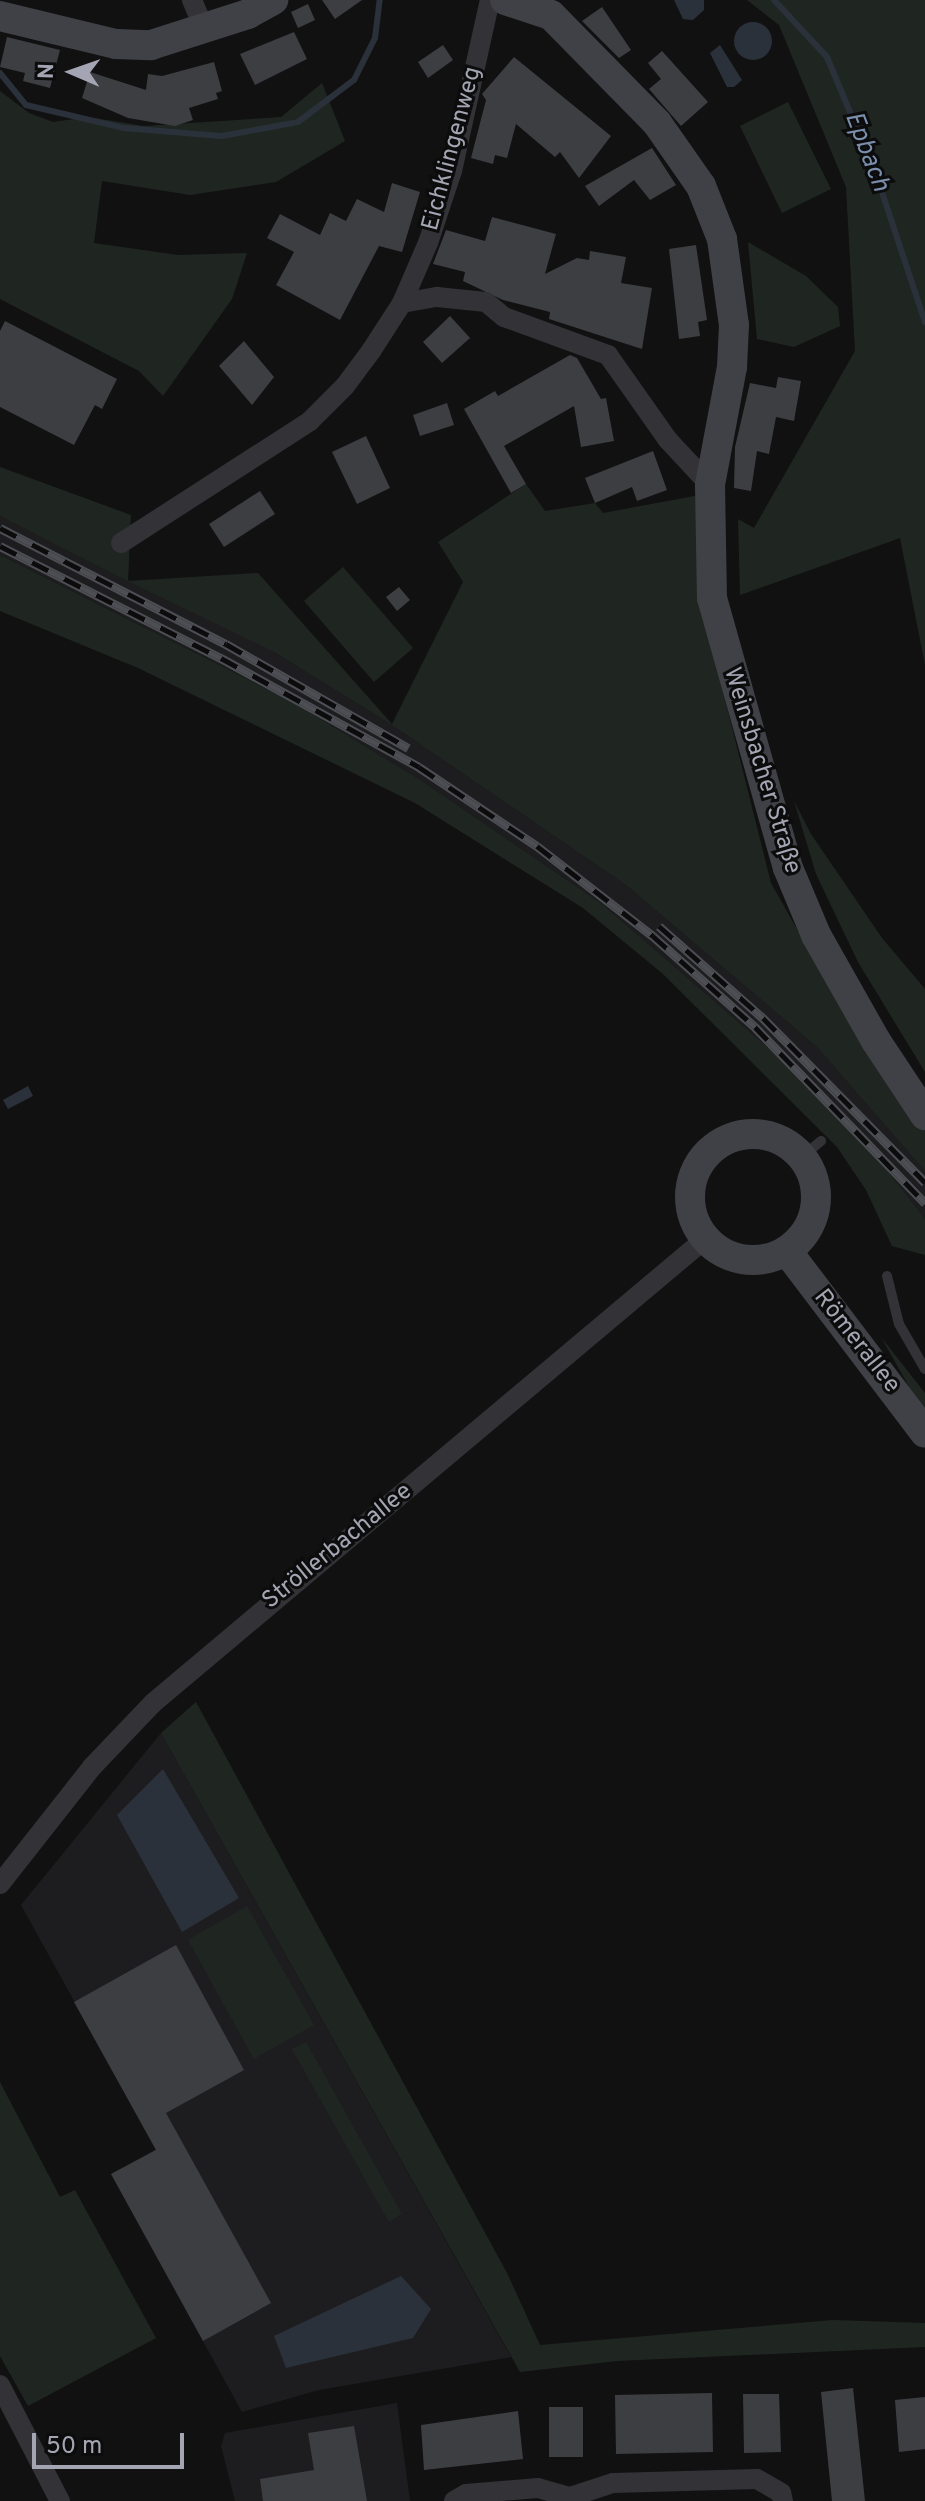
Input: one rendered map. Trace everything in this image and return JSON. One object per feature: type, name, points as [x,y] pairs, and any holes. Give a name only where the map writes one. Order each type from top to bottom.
[{"type":"street","points":[[192,0],[205,30]]},
{"type":"street","points":[[6,18],[116,44],[151,45],[205,30],[273,0]]},
{"type":"street","name":"Eichklingenweg","points":[[121,543],[310,421],[345,386],[402,303],[452,171],[490,0]]},
{"type":"street","name":"Weinsbacher Straße","points":[[505,0],[554,8],[680,151],[701,186],[722,239],[732,282],[734,339],[710,485],[712,598],[765,795],[816,935],[876,1041],[925,1115]]},
{"type":"street","points":[[402,303],[437,297],[486,302],[504,317],[608,355],[668,440],[710,485]]},
{"type":"street","points":[[746,1134],[811,1149],[817,1196],[803,1236],[787,1251],[750,1261],[731,1257],[705,1239],[690,1210],[690,1189],[708,1152],[746,1134]]},
{"type":"street","name":"Ströllerbachallee","points":[[0,1884],[92,1767],[153,1703],[705,1239]]},
{"type":"street","name":"Römerallee","points":[[787,1251],[925,1433]]},
{"type":"street","points":[[0,2385],[7,2414],[60,2501]]},
{"type":"street","points":[[454,2501],[466,2494],[538,2488],[570,2499],[613,2483],[757,2479],[781,2493],[783,2501]]},
{"type":"lane","points":[[887,1276],[899,1324],[925,1369]]},
{"type":"shaded area","points":[[674,0],[704,0],[704,10],[693,20],[683,19]]},
{"type":"shaded area","points":[[747,0],[925,0],[925,665],[900,538],[740,595],[738,519],[754,528],[855,351],[846,187],[779,25]]},
{"type":"shaded area","points":[[753,22],[767,27],[772,41],[767,55],[753,60],[739,55],[734,41],[739,27]]},
{"type":"shaded area","points":[[720,45],[742,80],[734,87],[727,87],[710,53]]},
{"type":"shaded area","points":[[322,83],[345,141],[276,182],[190,195],[102,181],[94,243],[178,255],[247,253],[232,299],[163,396],[139,371],[0,299],[0,91],[29,113],[53,122],[88,117],[144,126],[281,117]]},
{"type":"shaded area","points":[[788,102],[831,189],[782,213],[740,126]]},
{"type":"shaded area","points":[[748,242],[806,276],[838,307],[840,326],[794,347],[757,339]]},
{"type":"shaded area","points":[[0,467],[131,515],[128,581],[0,516]]},
{"type":"shaded area","points":[[526,484],[545,511],[595,503],[603,513],[700,495],[702,608],[771,883],[842,1009],[925,1131],[925,1171],[817,1047],[626,885],[392,725],[274,652],[128,581],[258,573],[392,724],[463,582],[438,542]]},
{"type":"shaded area","points":[[0,516],[274,652],[392,725],[626,885],[817,1047],[925,1171],[925,1219],[883,1165],[788,1065],[602,904],[422,781],[291,701],[0,555]]},
{"type":"shaded area","points":[[0,555],[291,701],[422,781],[602,904],[788,1065],[883,1165],[925,1219],[925,1255],[892,1246],[866,1190],[837,1147],[663,974],[583,908],[415,803],[138,668],[0,611]]},
{"type":"shaded area","points":[[343,567],[413,648],[374,682],[304,601]]},
{"type":"shaded area","points":[[794,801],[811,834],[882,938],[925,989],[925,1072],[858,962],[816,874]]},
{"type":"shaded area","points":[[28,1086],[33,1096],[8,1109],[3,1100]]},
{"type":"shaded area","points":[[881,1337],[925,1393],[925,1415]]},
{"type":"shaded area","points":[[196,1702],[507,2273],[540,2345],[833,2320],[925,2323],[925,2347],[617,2361],[520,2372],[161,1733]]},
{"type":"shaded area","points":[[161,1733],[511,2357],[319,2390],[242,2412],[111,2174],[156,2149],[21,1905]]},
{"type":"shaded area","points":[[163,1769],[239,1898],[182,1932],[117,1815]]},
{"type":"shaded area","points":[[247,1906],[314,2025],[254,2059],[188,1940]]},
{"type":"shaded area","points":[[306,2042],[402,2214],[389,2222],[292,2049]]},
{"type":"shaded area","points":[[0,2082],[60,2197],[75,2190],[156,2338],[28,2406],[0,2356]]},
{"type":"shaded area","points":[[401,2276],[431,2309],[413,2338],[286,2368],[274,2336]]},
{"type":"shaded area","points":[[397,2403],[410,2501],[235,2501],[221,2446],[225,2433]]},
{"type":"building","points":[[322,0],[362,0],[335,19]]},
{"type":"building","points":[[308,4],[315,20],[298,28],[291,12]]},
{"type":"building","points":[[602,7],[631,50],[619,58],[582,21]]},
{"type":"building","points":[[294,32],[307,59],[255,85],[240,54]]},
{"type":"building","points":[[7,37],[60,50],[50,88],[23,81],[25,73],[0,67]]},
{"type":"building","points":[[443,45],[453,60],[428,78],[418,62]]},
{"type":"building","points":[[662,51],[708,102],[681,126],[649,89],[661,79],[648,63]]},
{"type":"building","points":[[514,57],[611,136],[579,178],[560,152],[555,157],[516,124],[507,158],[495,155],[493,164],[471,158],[486,100],[482,94]]},
{"type":"building","points":[[214,62],[222,91],[216,93],[218,99],[189,108],[193,120],[175,126],[128,118],[82,98],[90,72],[146,90],[148,74],[162,76]]},
{"type":"building","points":[[652,148],[676,185],[650,200],[634,180],[599,206],[585,186]]},
{"type":"building","points":[[392,183],[420,192],[402,252],[379,246],[340,320],[276,285],[294,252],[267,238],[280,214],[320,235],[330,213],[346,221],[357,199],[384,212]]},
{"type":"building","points":[[492,217],[556,234],[545,274],[577,258],[589,260],[590,251],[626,257],[621,283],[652,288],[642,349],[549,319],[550,312],[503,300],[463,281],[465,272],[433,264],[446,230],[485,241]]},
{"type":"building","points":[[696,245],[707,320],[698,322],[700,336],[679,339],[669,249]]},
{"type":"building","points":[[450,316],[470,338],[442,363],[423,342]]},
{"type":"building","points":[[5,321],[117,379],[102,409],[95,405],[74,445],[0,407],[0,331]]},
{"type":"building","points":[[244,341],[274,377],[252,405],[219,366]]},
{"type":"building","points":[[570,355],[577,358],[601,399],[606,398],[614,441],[581,447],[574,406],[504,446],[526,484],[511,493],[464,409],[495,391],[498,396]]},
{"type":"building","points":[[778,377],[801,381],[794,421],[776,417],[769,454],[757,451],[751,491],[734,488],[735,447],[750,383],[776,388]]},
{"type":"building","points":[[447,403],[454,425],[420,436],[413,415]]},
{"type":"building","points":[[366,436],[390,488],[357,504],[332,452]]},
{"type":"building","points":[[653,451],[667,490],[637,501],[632,487],[595,503],[585,478]]},
{"type":"building","points":[[260,491],[275,514],[224,547],[209,524]]},
{"type":"building","points":[[399,587],[410,600],[397,611],[386,597]]},
{"type":"building","points":[[176,1945],[244,2070],[166,2113],[271,2303],[203,2341],[111,2174],[156,2150],[74,2002]]},
{"type":"building","points":[[853,2388],[865,2501],[832,2501],[821,2392]]},
{"type":"building","points":[[712,2393],[713,2452],[616,2454],[615,2395]]},
{"type":"building","points":[[743,2394],[779,2394],[781,2452],[744,2453]]},
{"type":"building","points":[[925,2397],[925,2449],[899,2452],[895,2400]]},
{"type":"building","points":[[549,2407],[583,2407],[583,2457],[549,2457]]},
{"type":"building","points":[[518,2411],[523,2459],[424,2470],[421,2425]]},
{"type":"building","points":[[354,2426],[367,2501],[263,2501],[260,2479],[314,2470],[308,2433]]},
{"type":"waterway","points":[[0,73],[26,105],[124,128],[222,136],[298,122],[354,80],[375,38],[380,0]]},
{"type":"waterway","name":"Epbach","points":[[774,0],[827,57],[876,174],[925,322]]},
{"type":"railway","points":[[0,528],[226,644],[408,748]]},
{"type":"railway","points":[[0,546],[221,658],[419,767],[537,846],[653,936],[755,1027],[925,1203]]},
{"type":"railway","points":[[659,926],[763,1018],[925,1182]]}]
